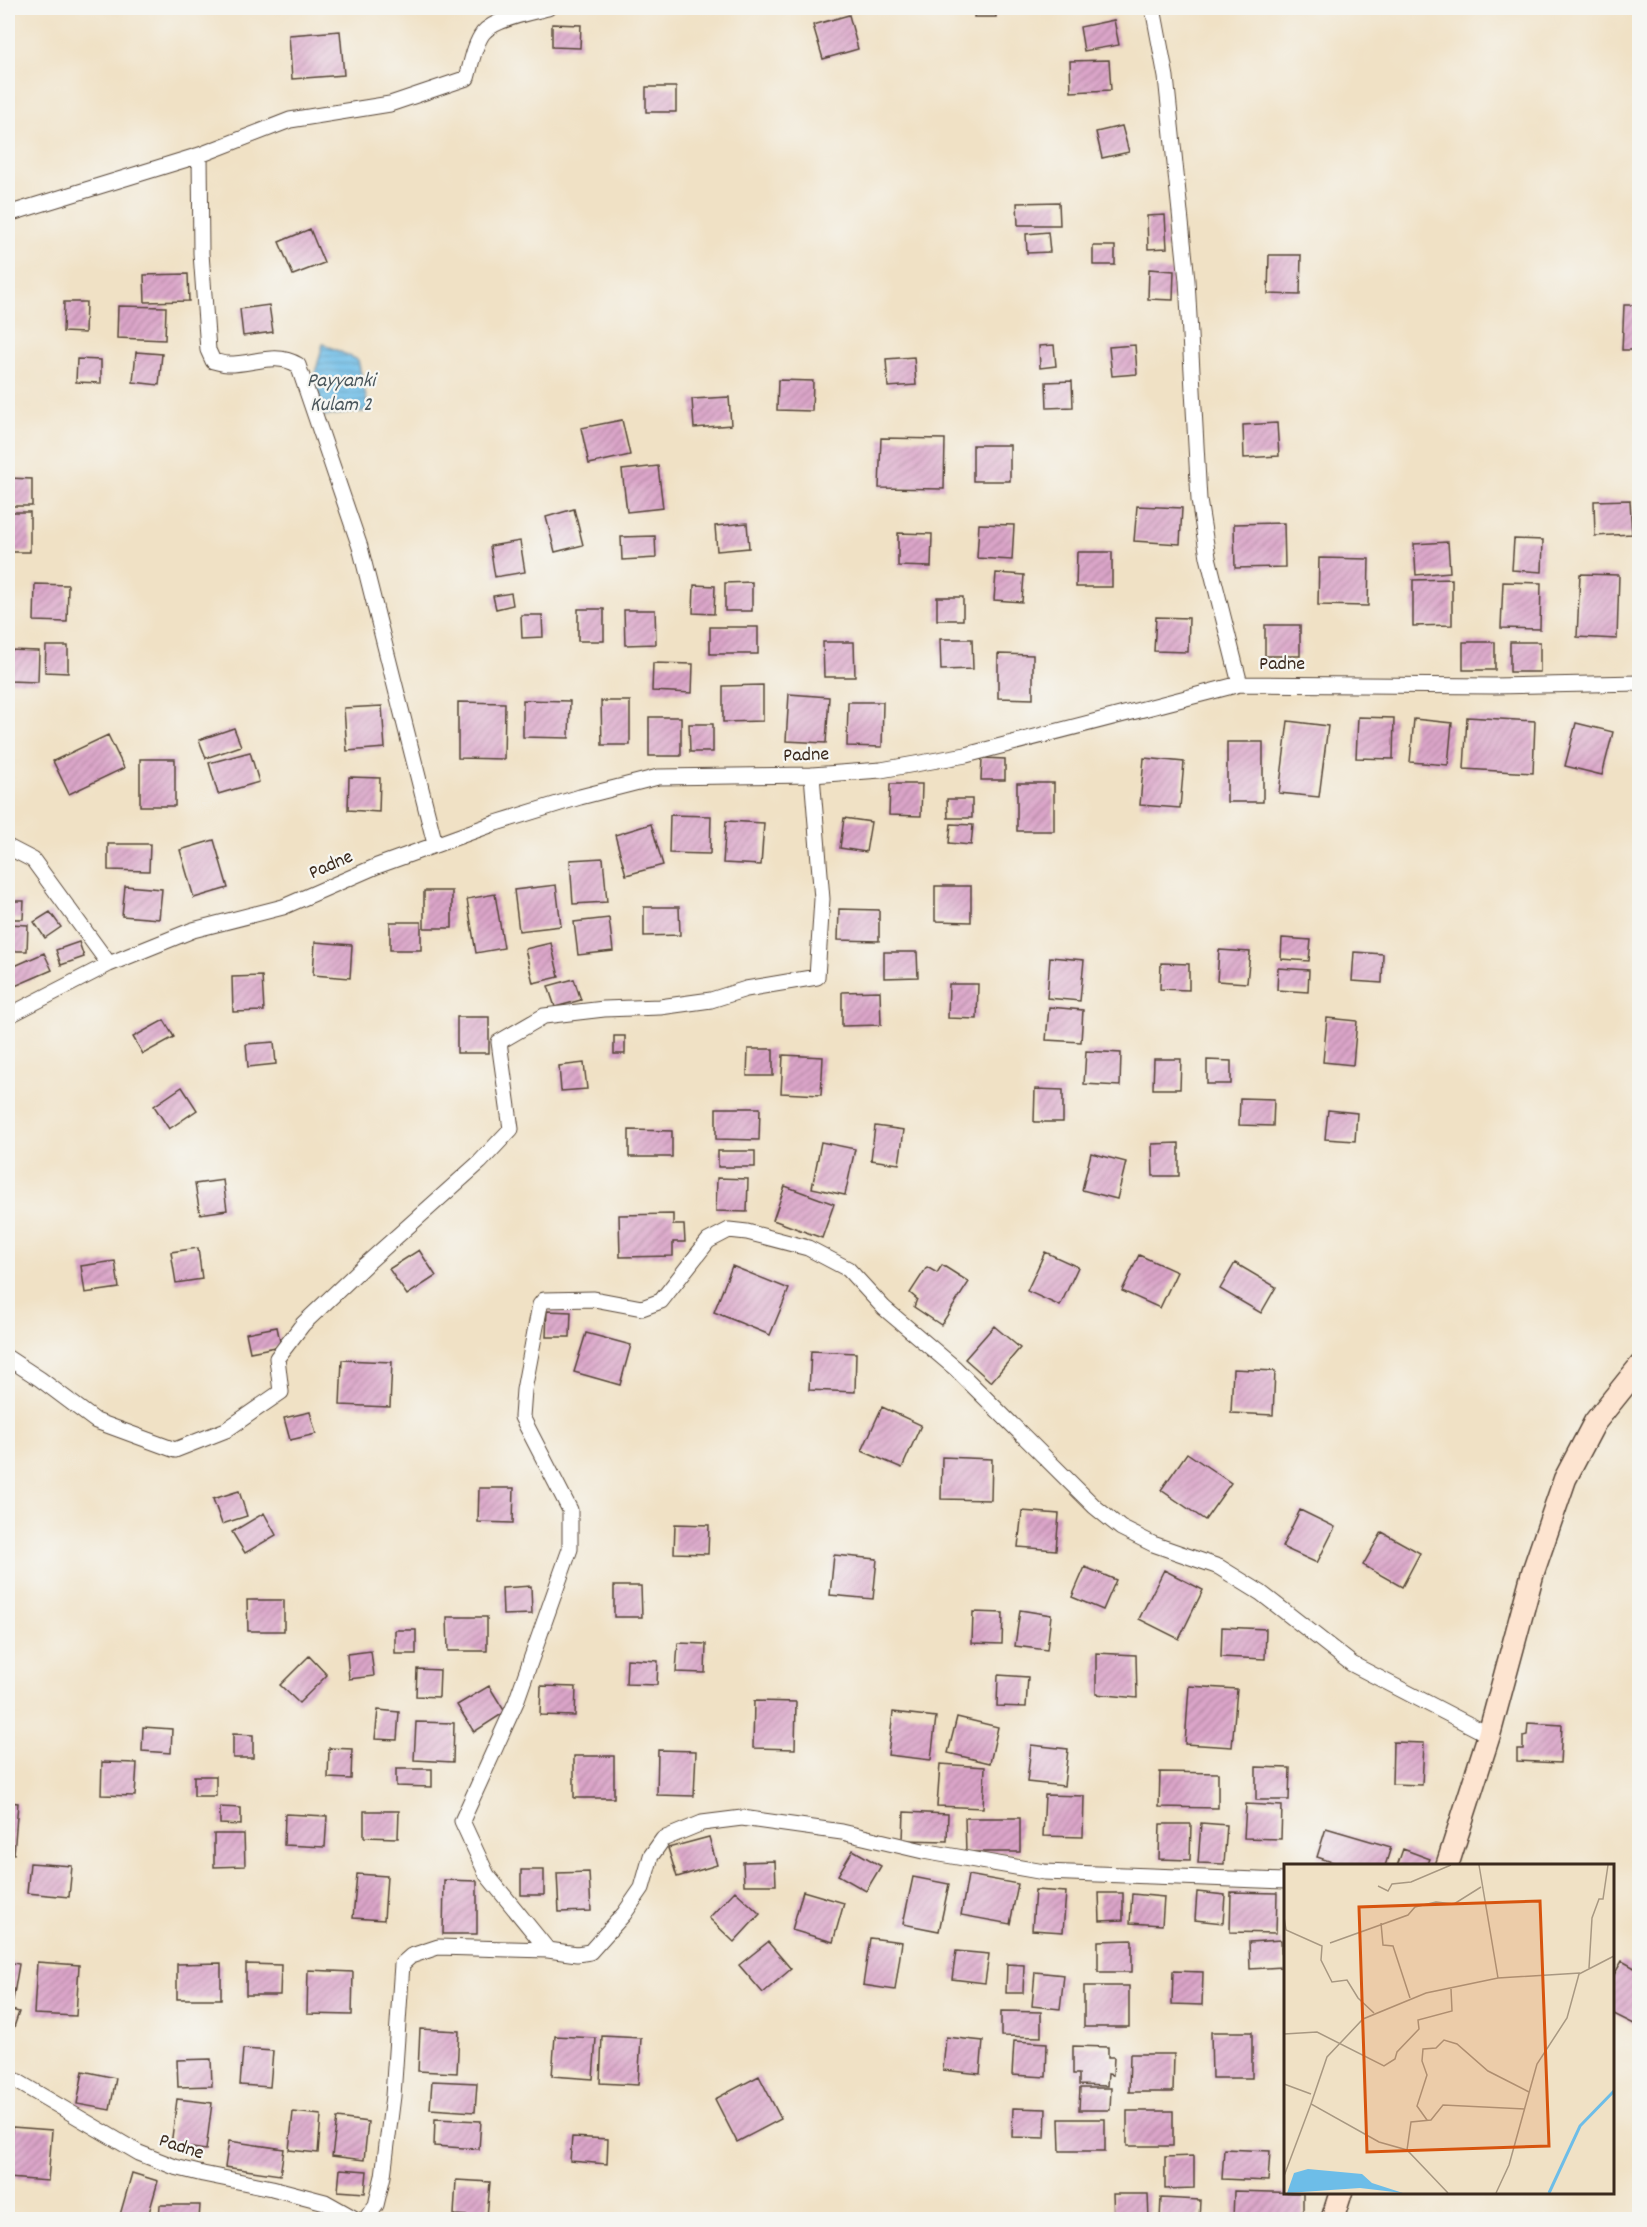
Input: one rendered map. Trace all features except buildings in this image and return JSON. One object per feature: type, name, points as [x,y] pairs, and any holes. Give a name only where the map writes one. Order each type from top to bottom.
[{"type":"main road","points":[[1448,1864],[1490,1735],[1533,1572],[1565,1479],[1595,1422],[1640,1366]]},
{"type":"main road","points":[[1332,2220],[1341,2194]]},
{"type":"street","points":[[8,214],[200,155],[290,120],[390,104],[466,78],[482,34],[492,26],[514,17],[548,8]]},
{"type":"street","points":[[1153,8],[1166,77],[1186,280],[1199,500],[1208,557],[1240,684]]},
{"type":"street","points":[[200,155],[201,253],[208,350],[213,361],[227,364],[275,358],[290,360],[298,365],[360,548],[435,844]]},
{"type":"street","name":"Padne","points":[[8,1016],[109,964],[193,930],[283,907],[377,866],[435,844],[580,797],[658,777],[812,775],[881,770],[966,755],[1240,684],[1494,686],[1640,683]]},
{"type":"street","points":[[8,1358],[96,1421],[175,1450],[226,1430],[281,1392],[277,1358],[303,1324],[480,1162],[511,1129],[499,1042],[544,1016],[701,1002],[746,988],[817,977],[822,899],[812,775]]},
{"type":"street","points":[[8,847],[33,860],[109,964]]},
{"type":"street","points":[[548,1950],[487,1875],[462,1821],[516,1702],[570,1549],[570,1510],[522,1417],[524,1390],[540,1305],[544,1300],[594,1299],[642,1308],[661,1301],[708,1241],[729,1230],[808,1248],[848,1269],[884,1308],[955,1368],[1095,1507],[1121,1528],[1152,1544],[1219,1567],[1261,1593],[1352,1664],[1490,1735]]},
{"type":"street","points":[[365,2220],[376,2205],[382,2176],[393,2096],[402,1964],[411,1956],[438,1947],[548,1950],[577,1954],[590,1952],[624,1914],[642,1888],[651,1856],[663,1839],[702,1823],[742,1818],[842,1832],[923,1851],[1044,1872],[1284,1881]]},
{"type":"street","name":"Padne","points":[[8,2076],[139,2153],[175,2167],[325,2202],[357,2220]]},
{"type":"water","name":"Payyanki Kulam 2","points":[[323,344],[358,360],[369,411],[323,416],[315,374]]}]
